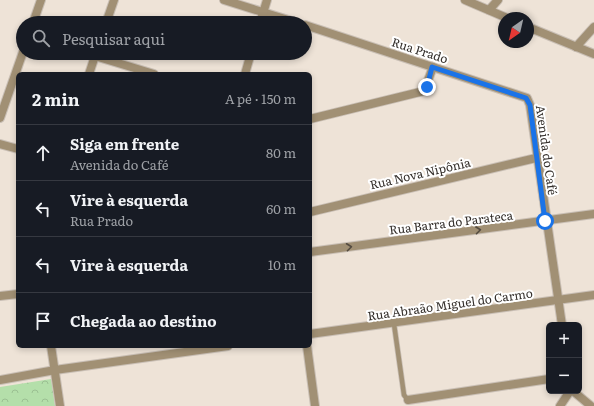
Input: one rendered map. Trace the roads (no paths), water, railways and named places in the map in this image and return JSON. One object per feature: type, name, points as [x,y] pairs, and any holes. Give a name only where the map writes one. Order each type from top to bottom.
[{"type":"street","points":[[35,16],[41,0]]},
{"type":"street","points":[[224,0],[276,16]]},
{"type":"street","points":[[263,16],[267,0]]},
{"type":"street","points":[[465,0],[498,14]]},
{"type":"street","points":[[489,10],[498,0]]},
{"type":"street","points":[[108,16],[111,1]]},
{"type":"street","name":"Rua Prado","points":[[312,27],[526,98]]},
{"type":"street","points":[[576,47],[594,27]]},
{"type":"street","points":[[534,30],[594,54]]},
{"type":"street","points":[[16,72],[20,60]]},
{"type":"street","points":[[90,72],[94,60]]},
{"type":"street","points":[[113,60],[148,72]]},
{"type":"street","points":[[246,72],[249,60]]},
{"type":"street","points":[[312,119],[424,91],[432,67]]},
{"type":"street","points":[[0,118],[16,72]]},
{"type":"street","name":"Avenida do Café","points":[[526,98],[530,105],[545,221],[562,322]]},
{"type":"street","points":[[0,144],[16,148]]},
{"type":"street","name":"Rua Nova Nipônia","points":[[312,212],[536,158]]},
{"type":"street","name":"Rua Barra do Parateca","points":[[312,252],[594,214]]},
{"type":"street","points":[[0,296],[16,294]]},
{"type":"street","name":"Rua Abraão Miguel do Carmo","points":[[312,334],[394,324],[594,295]]},
{"type":"street","points":[[51,348],[60,406]]},
{"type":"street","points":[[0,380],[55,370],[214,348]]},
{"type":"street","points":[[307,348],[315,406]]},
{"type":"street","points":[[408,400],[546,379]]},
{"type":"street","points":[[560,406],[570,394]]},
{"type":"street","points":[[576,394],[591,406]]},
{"type":"lane","points":[[394,324],[404,395],[408,400]]}]
